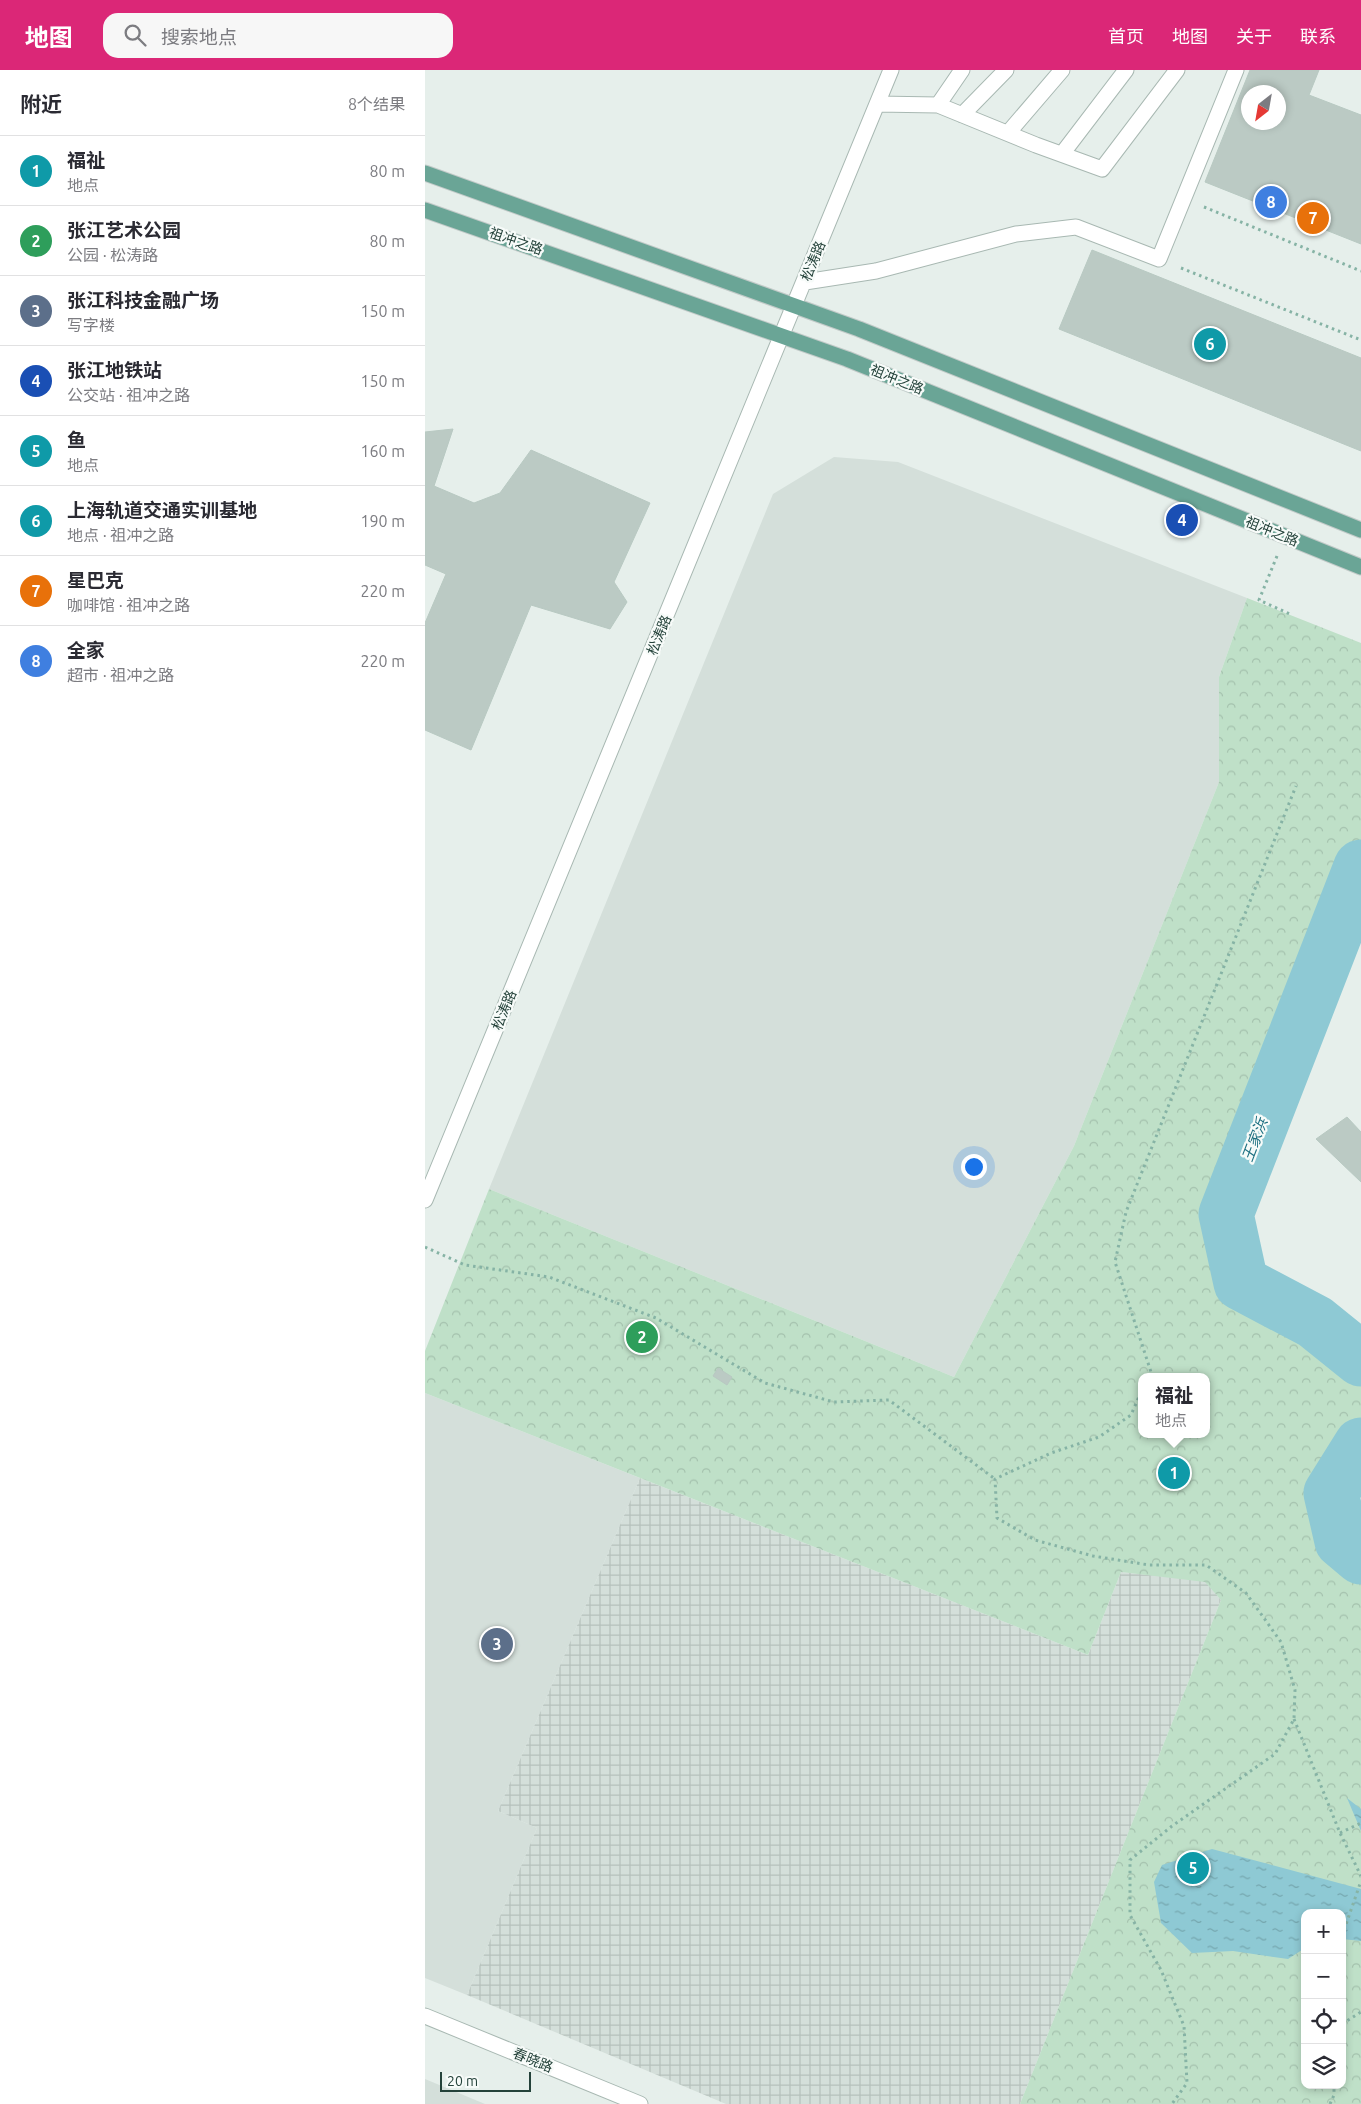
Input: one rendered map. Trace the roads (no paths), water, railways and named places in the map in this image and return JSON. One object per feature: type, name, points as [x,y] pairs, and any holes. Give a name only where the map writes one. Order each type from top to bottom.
[{"type":"main road","points":[[425,174],[859,329],[1361,530]]},
{"type":"main road","name":"祖冲之路","points":[[425,210],[847,359],[1361,567]]},
{"type":"street","name":"松涛路","points":[[425,1200],[891,70]]},
{"type":"street","points":[[937,104],[963,70]]},
{"type":"street","points":[[962,115],[1006,70]]},
{"type":"street","points":[[1008,133],[1062,70]]},
{"type":"street","points":[[1062,154],[1126,70]]},
{"type":"street","points":[[877,104],[937,104],[1102,169],[1177,70]]},
{"type":"street","points":[[805,282],[877,271],[1016,234],[1076,227],[1159,260],[1236,70]]},
{"type":"street","name":"春晓路","points":[[425,2016],[641,2104]]},
{"type":"water","points":[[1347,1798],[1361,1809],[1361,1831]]},
{"type":"water","points":[[1212,1849],[1361,1889],[1361,1941],[1346,1939],[1346,1909],[1301,1909],[1301,1951],[1288,1959],[1233,1951],[1192,1953],[1161,1923],[1154,1882],[1162,1865]]},
{"type":"waterway","name":"王家浜","points":[[1361,867],[1226,1214],[1241,1283],[1315,1322],[1361,1359]]},
{"type":"waterway","name":"王家浜","points":[[1361,1445],[1331,1493],[1342,1541],[1361,1557]]},
{"type":"place","name":"全家","points":[[1271,202]]},
{"type":"place","name":"星巴克","points":[[1313,218]]},
{"type":"place","name":"上海轨道交通实训基地","points":[[1210,344]]},
{"type":"place","name":"张江地铁站","points":[[1182,520]]},
{"type":"place","name":"张江艺术公园","points":[[642,1337]]},
{"type":"place","name":"福祉","points":[[1174,1473]]},
{"type":"place","name":"张江科技金融广场","points":[[497,1644]]},
{"type":"place","name":"鱼","points":[[1193,1868]]}]
